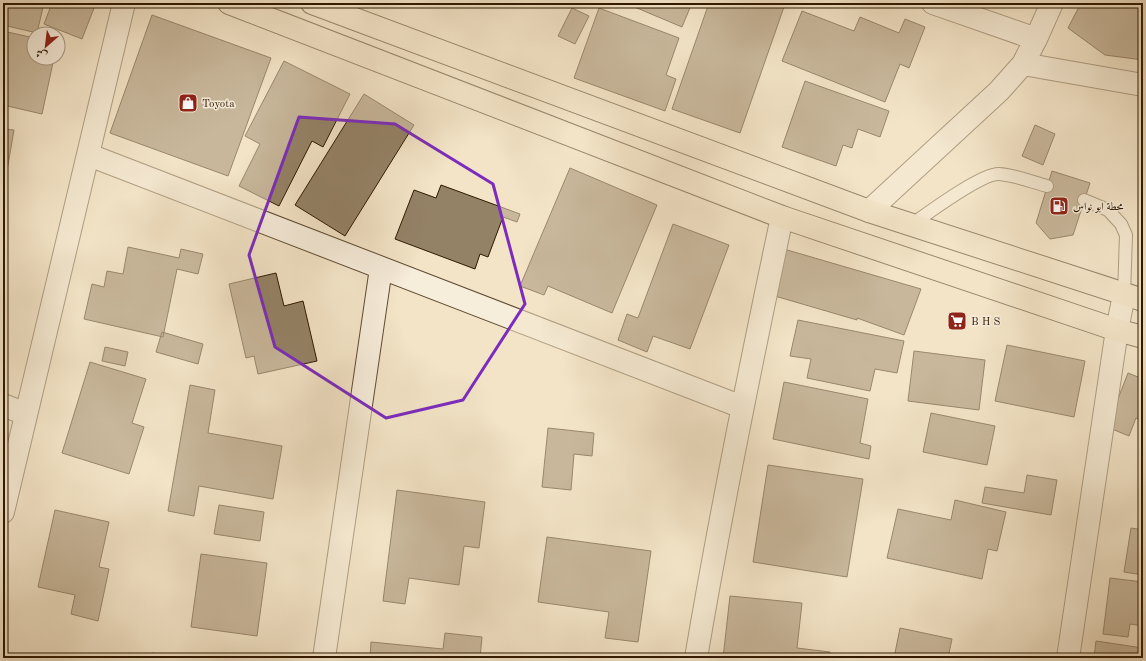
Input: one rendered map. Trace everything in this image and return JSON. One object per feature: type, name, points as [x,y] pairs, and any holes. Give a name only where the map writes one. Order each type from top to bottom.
[{"type":"main road","points":[[229,3],[782,217],[1117,330],[1143,337]]},
{"type":"main road","points":[[312,3],[869,211],[1133,298]]},
{"type":"street","points":[[3,512],[124,3]]},
{"type":"street","points":[[933,3],[1036,38]]},
{"type":"street","points":[[869,211],[999,91],[1023,64],[1052,3]]},
{"type":"street","points":[[1023,64],[1143,85]]},
{"type":"street","points":[[89,154],[742,407]]},
{"type":"street","points":[[696,658],[742,407],[782,217]]},
{"type":"street","points":[[324,658],[381,268]]},
{"type":"street","points":[[1068,658],[1117,330],[1133,298]]},
{"type":"street","points":[[3,405],[26,414]]},
{"type":"lane","points":[[911,224],[972,184],[997,174],[1012,176],[1047,186]]},
{"type":"lane","points":[[1084,200],[1108,210],[1121,224],[1126,235],[1133,298]]},
{"type":"highlighted area","points":[[299,117],[395,124],[493,184],[525,304],[463,400],[386,418],[275,347],[249,255]]},
{"type":"building","points":[[3,3],[44,3],[39,26],[26,26],[26,30],[3,25]]},
{"type":"building","points":[[52,3],[96,3],[82,39],[66,33],[66,26],[49,26],[44,24]]},
{"type":"building","points":[[625,3],[692,3],[682,27]]},
{"type":"building","points":[[709,3],[785,4],[740,133],[672,109]]},
{"type":"building","points":[[1081,3],[1143,3],[1143,60],[1105,55],[1068,28]]},
{"type":"building","points":[[572,8],[589,16],[575,44],[558,36]]},
{"type":"building","points":[[599,8],[679,38],[666,75],[676,79],[665,111],[574,78]]},
{"type":"building","points":[[802,11],[854,31],[860,17],[899,33],[905,19],[925,27],[909,68],[900,64],[885,102],[782,61]]},
{"type":"building","name":"Toyota","points":[[152,15],[271,58],[228,176],[110,133]]},
{"type":"building","points":[[3,31],[26,36],[26,66],[52,66],[42,114],[3,105]]},
{"type":"building","points":[[284,61],[350,94],[323,147],[312,141],[279,206],[239,186],[260,144],[245,136]]},
{"type":"building","points":[[805,81],[889,111],[880,137],[858,129],[852,148],[843,145],[836,166],[782,147]]},
{"type":"building","points":[[364,94],[414,125],[345,236],[295,205]]},
{"type":"building","points":[[1035,125],[1055,134],[1043,165],[1022,156]]},
{"type":"building","points":[[3,129],[14,130],[4,188],[3,188]]},
{"type":"building","points":[[570,168],[657,205],[612,313],[548,286],[544,295],[520,286]]},
{"type":"building","points":[[1052,171],[1090,183],[1073,235],[1050,239],[1036,223]]},
{"type":"building","points":[[441,185],[520,214],[517,222],[503,217],[488,257],[480,254],[475,269],[395,239],[414,190],[436,198]]},
{"type":"building","points":[[673,224],[729,245],[690,349],[653,336],[647,352],[618,340],[627,314],[638,318]]},
{"type":"building","points":[[128,247],[179,258],[181,249],[203,254],[198,274],[177,269],[163,337],[84,319],[92,284],[104,287],[107,271],[123,274]]},
{"type":"building","points":[[777,247],[921,289],[904,335],[857,318],[857,320],[768,294]]},
{"type":"building","points":[[276,273],[284,306],[303,301],[317,361],[258,374],[254,356],[246,358],[229,284]]},
{"type":"building","points":[[798,320],[904,341],[897,373],[875,369],[870,391],[807,378],[811,359],[790,356]]},
{"type":"building","points":[[162,332],[203,344],[198,364],[156,352]]},
{"type":"building","points":[[1007,345],[1085,361],[1074,417],[995,401]]},
{"type":"building","points":[[105,347],[128,352],[125,366],[102,361]]},
{"type":"building","points":[[914,351],[985,360],[979,410],[908,401]]},
{"type":"building","points":[[90,362],[146,379],[132,423],[144,427],[129,474],[62,453]]},
{"type":"building","points":[[1128,373],[1143,379],[1143,421],[1136,418],[1129,436],[1107,427]]},
{"type":"building","points":[[784,382],[868,399],[860,443],[871,446],[869,459],[773,439]]},
{"type":"building","points":[[190,385],[215,390],[208,433],[282,446],[273,499],[199,486],[194,516],[168,511]]},
{"type":"building","points":[[931,413],[995,426],[987,465],[923,452]]},
{"type":"building","points":[[548,428],[594,433],[592,456],[574,454],[571,490],[542,487]]},
{"type":"building","points":[[768,465],[863,479],[847,577],[753,562]]},
{"type":"building","points":[[1027,475],[1057,480],[1051,515],[982,503],[985,487],[1024,493]]},
{"type":"building","points":[[397,490],[485,502],[479,548],[464,546],[459,585],[409,578],[405,604],[383,601]]},
{"type":"building","points":[[955,500],[1006,512],[997,551],[988,549],[982,579],[887,558],[898,509],[951,520]]},
{"type":"building","points":[[219,505],[264,512],[260,541],[214,534]]},
{"type":"building","points":[[55,510],[109,522],[99,567],[109,569],[98,621],[71,614],[75,595],[38,587]]},
{"type":"building","points":[[1131,528],[1143,530],[1143,575],[1124,572]]},
{"type":"building","points":[[547,537],[651,551],[638,642],[605,638],[609,612],[538,602]]},
{"type":"building","points":[[201,554],[267,563],[257,636],[191,627]]},
{"type":"building","points":[[1110,578],[1143,582],[1143,626],[1130,624],[1128,637],[1103,634]]},
{"type":"building","points":[[730,596],[802,603],[797,648],[830,652],[830,658],[723,658]]},
{"type":"building","points":[[900,628],[952,639],[948,658],[894,658]]},
{"type":"building","points":[[445,633],[482,637],[480,658],[370,658],[371,642],[443,649]]},
{"type":"building","points":[[1096,641],[1143,648],[1143,658],[1094,658]]},
{"type":"building","points":[[152,653],[175,657],[151,658]]},
{"type":"building","points":[[25,655],[40,658],[24,658]]},
{"type":"place","name":"Toyota","points":[[188,103]]},
{"type":"place","name":"محطة ابو نواس","points":[[1059,206]]},
{"type":"place","name":"B H S","points":[[957,321]]}]
